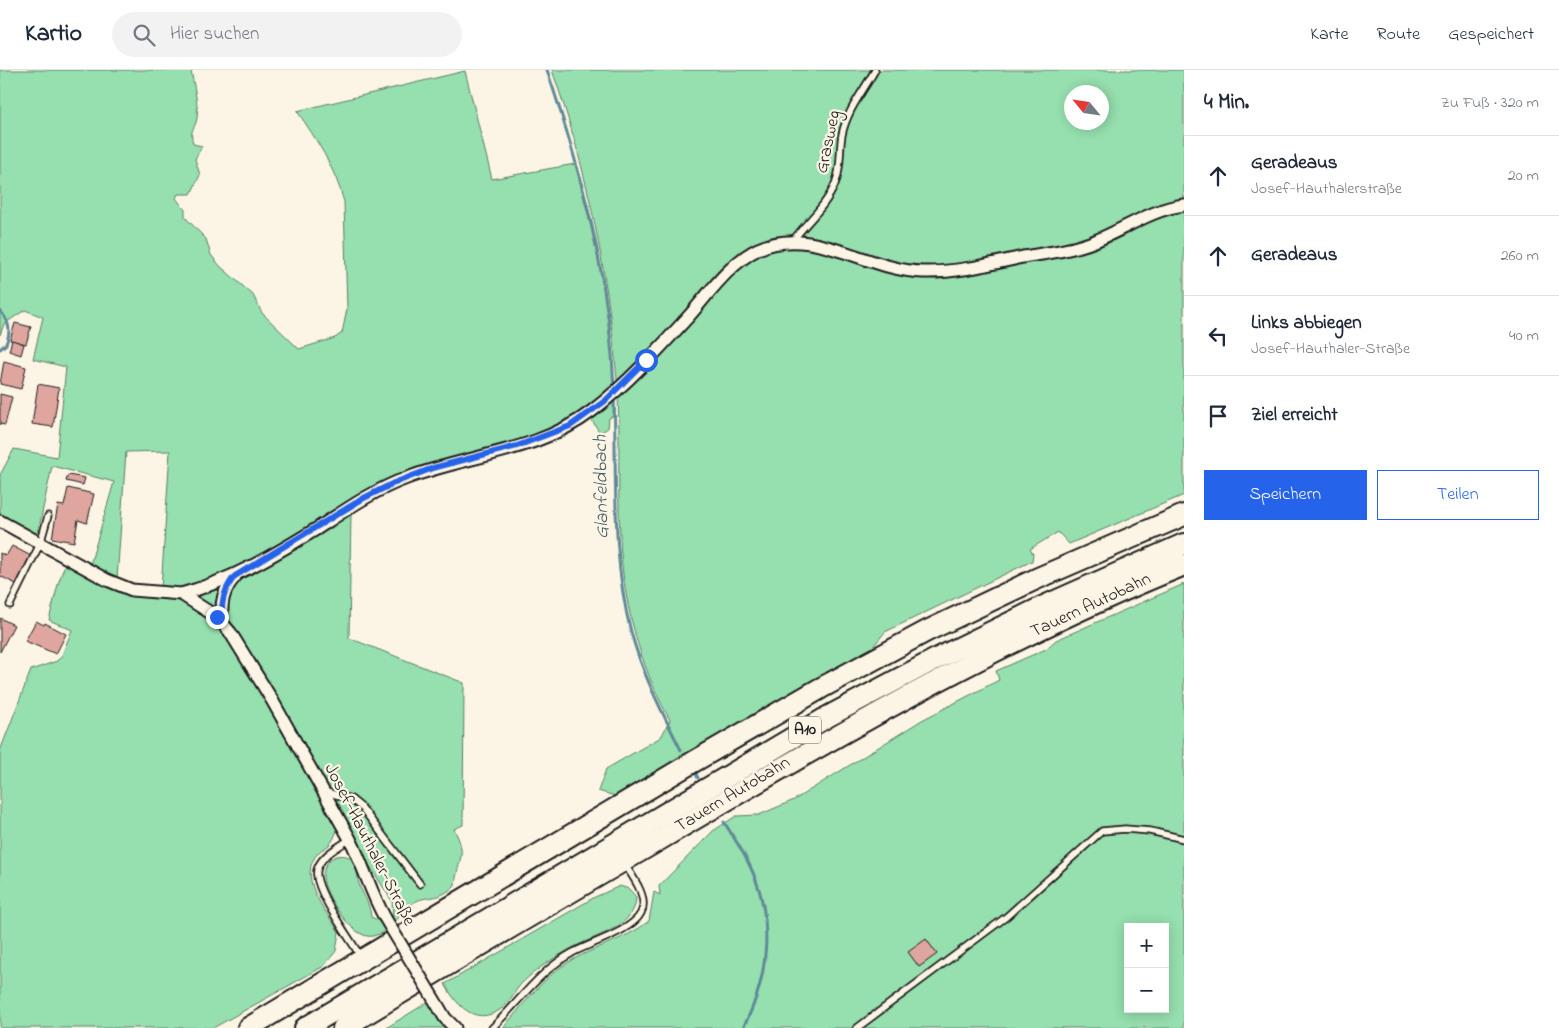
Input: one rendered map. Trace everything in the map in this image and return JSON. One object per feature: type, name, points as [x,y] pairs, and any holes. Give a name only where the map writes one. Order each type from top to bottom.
[{"type":"highway","points":[[248,1028],[688,765],[830,683],[927,631],[1036,579],[1184,515]]},
{"type":"highway","name":"A10","points":[[447,954],[829,716],[934,660],[1042,607],[1184,544]]},
{"type":"highway","name":"Tauern Autobahn","points":[[447,954],[622,861],[849,727],[951,673],[1055,622],[1184,565]]},
{"type":"highway","points":[[305,1028],[447,954]]},
{"type":"highway","points":[[343,1028],[447,954]]},
{"type":"street","points":[[181,594],[210,587],[235,576],[364,498],[394,483],[433,468],[517,446],[555,432],[582,418],[605,401],[622,385],[737,264],[761,248],[792,242],[827,246],[905,270],[920,272],[948,270],[1085,244],[1157,212],[1184,206]]},
{"type":"street","name":"Josef-Hauthaler-Straße","points":[[0,521],[120,586],[146,593],[181,594],[202,606],[223,624],[272,700],[350,839],[359,856],[368,886],[385,918],[438,1006],[455,1028]]},
{"type":"street","points":[[223,624],[222,602],[225,589],[235,576]]},
{"type":"lane","name":"Grasweg","points":[[792,242],[802,227],[823,205],[835,184],[841,162],[842,136],[847,116],[874,70]]},
{"type":"lane","points":[[10,605],[40,544],[48,516]]},
{"type":"lane","points":[[324,792],[352,799],[362,808],[420,884]]},
{"type":"lane","points":[[857,1028],[1006,918],[1102,831],[1125,829],[1150,831],[1184,839]]},
{"type":"lane","points":[[350,839],[322,861],[317,879],[326,899],[363,960]]},
{"type":"lane","points":[[492,1028],[546,970],[573,952],[636,920],[644,904],[642,894],[622,861]]},
{"type":"green space","points":[[0,70],[191,70],[197,101],[196,122],[192,132],[192,139],[193,144],[202,146],[195,159],[200,175],[191,194],[178,194],[176,198],[185,210],[185,217],[206,239],[211,255],[220,266],[253,295],[262,313],[299,349],[335,338],[342,333],[347,309],[344,202],[336,178],[325,155],[297,111],[465,71],[492,179],[575,164],[597,257],[612,353],[613,416],[609,418],[608,428],[600,433],[591,419],[564,434],[403,484],[351,513],[349,638],[464,683],[463,825],[454,829],[461,851],[455,885],[444,894],[413,903],[386,931],[380,934],[365,936],[357,931],[340,914],[324,884],[324,871],[329,861],[343,855],[354,860],[359,884],[371,917],[382,922],[393,917],[392,901],[366,860],[358,841],[340,813],[334,838],[312,861],[310,872],[315,893],[339,932],[336,951],[324,966],[213,1028],[0,1028],[0,751],[31,670],[57,661],[62,655],[72,630],[49,620],[58,584],[69,553],[90,565],[114,482],[52,466],[37,537],[0,515],[0,475],[14,449],[57,457],[66,367],[33,359],[43,317],[25,310],[4,324],[0,335]],"holes":[[[170,451],[161,589],[129,584],[117,579],[126,452]]]},
{"type":"green space","points":[[552,70],[1184,70],[1184,495],[1069,544],[1058,532],[1030,549],[1033,554],[1032,561],[885,632],[872,648],[753,714],[615,796],[598,791],[606,769],[661,737],[670,720],[649,677],[641,654],[624,583],[619,517],[618,400],[613,340],[595,223],[576,146]]},
{"type":"green space","points":[[1184,584],[1184,1028],[503,1028],[538,988],[561,967],[571,960],[629,934],[649,921],[654,892],[660,895],[659,886],[713,831],[736,816],[759,815],[794,800],[922,720],[999,680],[996,671],[1046,649],[1056,640]]},
{"type":"green space","points":[[620,886],[629,889],[636,897],[630,915],[615,928],[570,949],[541,967],[521,984],[505,1006],[486,1015],[478,1015],[470,1013],[463,1008],[450,993],[445,984],[595,897]]},
{"type":"green space","points":[[428,1002],[444,1028],[386,1028]]},
{"type":"building","points":[[15,323],[31,327],[26,344],[10,340]]},
{"type":"building","points":[[12,340],[24,344],[21,355],[9,351]]},
{"type":"building","points":[[4,361],[26,367],[21,389],[0,384]]},
{"type":"building","points":[[38,384],[59,388],[53,427],[32,424]]},
{"type":"building","points":[[0,394],[12,397],[5,425],[0,424]]},
{"type":"building","points":[[68,475],[85,478],[83,485],[66,481]]},
{"type":"building","points":[[68,488],[94,494],[87,523],[78,520],[74,542],[52,538],[58,505],[64,506]]},
{"type":"building","points":[[12,546],[31,556],[16,584],[0,576],[0,553],[6,556]]},
{"type":"building","points":[[0,618],[14,625],[0,652]]},
{"type":"building","points":[[36,621],[44,625],[45,623],[66,634],[56,654],[25,641]]},
{"type":"building","points":[[926,939],[937,954],[919,967],[908,952]]},
{"type":"waterway","name":"Glanfeldbach","points":[[547,70],[572,148],[592,227],[607,307],[614,389]]},
{"type":"waterway","points":[[0,311],[8,323],[9,331],[6,344],[0,349]]},
{"type":"waterway","name":"Glanfeldbach","points":[[614,397],[616,515],[620,574],[625,603],[631,632],[641,662],[681,750]]},
{"type":"waterway","name":"Glanfeldbach","points":[[695,772],[698,778]]},
{"type":"waterway","name":"Glanfeldbach","points":[[724,822],[745,857],[757,882],[765,924],[764,967],[759,988],[743,1028]]},
{"type":"route","points":[[217,617],[223,624],[221,615],[225,589],[235,576],[364,498],[394,483],[433,468],[517,446],[570,426],[605,401],[646,360]]}]
